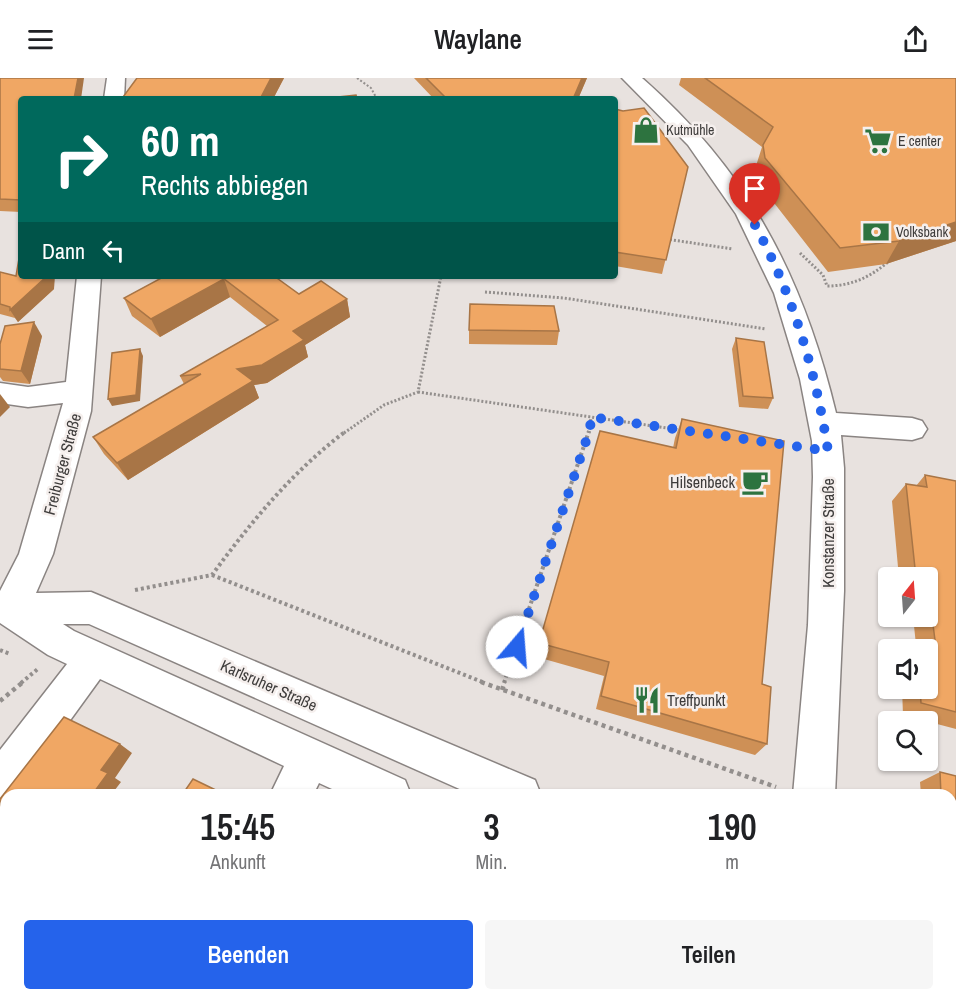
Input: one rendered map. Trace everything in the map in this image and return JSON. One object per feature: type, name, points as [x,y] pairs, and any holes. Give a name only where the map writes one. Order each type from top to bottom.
[{"type":"street","points":[[114,96],[116,78]]},
{"type":"street","name":"Konstanzer Straße","points":[[631,78],[676,119],[720,171],[747,210],[770,254],[803,334],[824,423],[828,451],[828,605],[814,789]]},
{"type":"street","name":"Freiburger Straße","points":[[6,608],[36,554],[77,411],[89,279]]},
{"type":"street","points":[[0,393],[28,397],[79,391]]},
{"type":"street","points":[[824,423],[912,429]]},
{"type":"street","points":[[6,608],[61,643],[377,789]]},
{"type":"street","name":"Karlsruher Straße","points":[[6,608],[91,608],[506,789]]},
{"type":"street","points":[[0,783],[94,658]]},
{"type":"street","points":[[294,789],[311,758]]},
{"type":"path","points":[[357,78],[371,88],[375,96]]},
{"type":"path","points":[[659,238],[770,254]]},
{"type":"path","points":[[842,287],[877,272],[889,260]]},
{"type":"path","points":[[418,392],[440,279]]},
{"type":"path","points":[[485,292],[564,298],[803,334]]},
{"type":"path","points":[[212,575],[233,547],[304,466],[349,428],[386,404],[418,392],[686,430]]},
{"type":"path","points":[[502,690],[590,429],[591,417]]},
{"type":"path","points":[[127,589],[136,591],[212,575],[502,690],[778,787]]},
{"type":"path","points":[[0,701],[42,665]]},
{"type":"building","points":[[0,78],[78,78],[75,96],[18,96],[18,200],[0,199]]},
{"type":"building","points":[[137,78],[271,78],[262,96],[124,96]]},
{"type":"building","points":[[426,78],[582,78],[574,96],[444,96]]},
{"type":"building","points":[[705,78],[956,78],[956,222],[899,241],[840,248],[765,158],[763,145],[773,127]]},
{"type":"building","points":[[644,108],[688,167],[666,260],[618,252],[618,110]]},
{"type":"building","points":[[18,264],[18,279],[44,279],[10,310],[10,307],[0,304],[0,272],[16,276]]},
{"type":"building","points":[[159,279],[224,279],[151,319],[124,298]]},
{"type":"building","points":[[224,279],[278,279],[299,294],[321,281],[347,299],[293,331],[304,340],[262,365],[237,369],[253,381],[117,463],[93,437],[201,374],[180,376],[278,320]]},
{"type":"building","points":[[470,304],[554,306],[559,331],[469,330]]},
{"type":"building","points":[[34,322],[21,371],[0,369],[0,344],[5,326]]},
{"type":"building","points":[[736,338],[764,342],[773,398],[743,396]]},
{"type":"building","points":[[140,349],[136,395],[108,399],[112,353]]},
{"type":"building","points":[[682,419],[784,441],[762,684],[771,687],[767,744],[601,696],[609,662],[539,643],[600,431],[676,448]]},
{"type":"building","points":[[925,475],[956,481],[956,712],[921,703],[921,699],[938,699],[938,639],[935,639],[933,627],[938,627],[938,567],[915,567],[906,484],[927,487]]},
{"type":"building","points":[[64,717],[120,744],[101,770],[108,773],[96,789],[8,789]]},
{"type":"building","points":[[940,772],[956,776],[956,789],[941,789]]},
{"type":"building","points":[[193,779],[214,789],[186,789]]},
{"type":"place","name":"Kutmühle","points":[[646,130]]},
{"type":"place","name":"E center","points":[[878,141]]},
{"type":"place","name":"Volksbank","points":[[876,232]]},
{"type":"place","name":"Hilsenbeck","points":[[755,482]]},
{"type":"place","name":"Treffpunkt","points":[[647,700]]},
{"type":"route","points":[[517,647],[590,429],[591,417],[828,451],[824,423],[803,334],[770,254],[755,225]]}]
